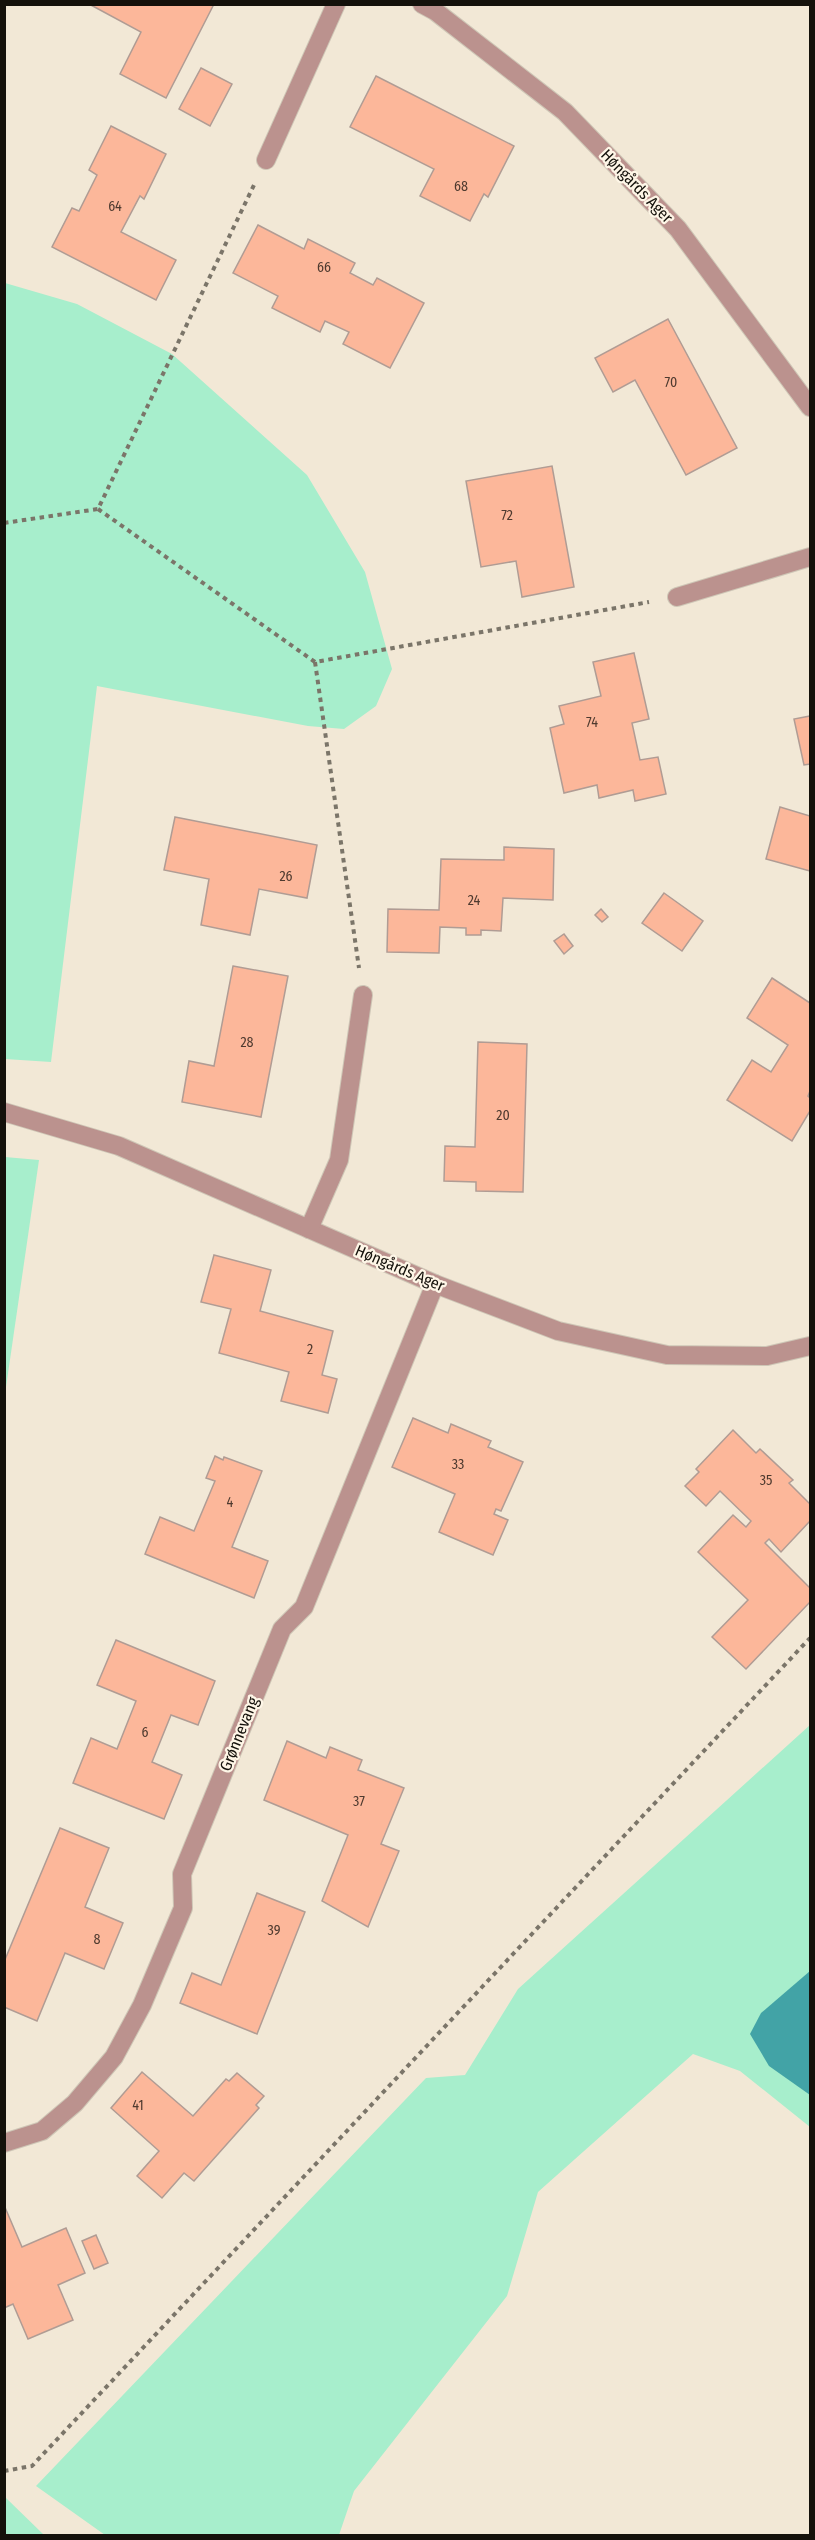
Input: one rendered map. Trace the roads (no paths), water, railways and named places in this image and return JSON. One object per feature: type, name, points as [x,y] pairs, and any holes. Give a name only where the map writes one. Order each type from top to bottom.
[{"type":"street","points":[[266,160],[336,4]]},
{"type":"street","name":"Høngårds Ager","points":[[422,4],[435,11],[565,111],[678,229],[810,407]]},
{"type":"street","points":[[677,597],[810,557]]},
{"type":"street","points":[[309,1229],[339,1160],[363,995]]},
{"type":"street","name":"Høngårds Ager","points":[[4,1112],[119,1146],[435,1284],[558,1331],[667,1355],[767,1356],[810,1346]]},
{"type":"street","name":"Grønnevang","points":[[4,2143],[42,2131],[75,2103],[114,2057],[142,2005],[183,1908],[182,1874],[282,1629],[304,1606],[435,1284]]},
{"type":"water","points":[[810,1971],[810,2095],[769,2066],[750,2034],[761,2013]]}]
